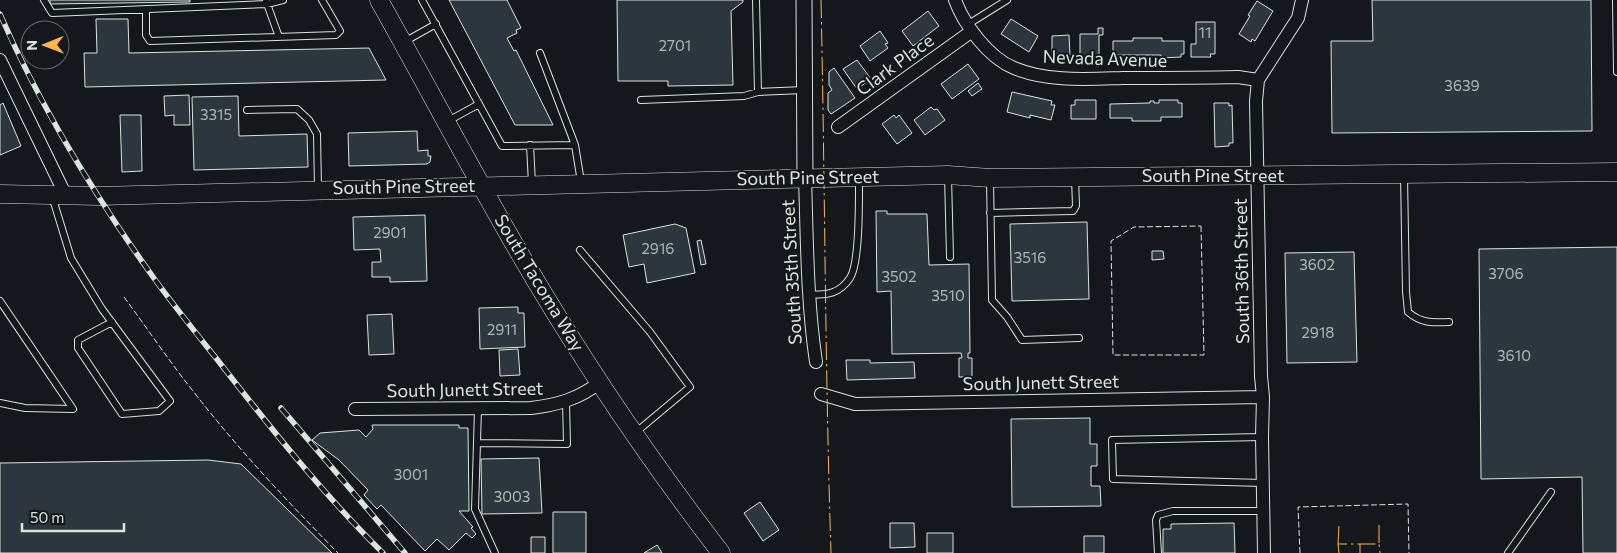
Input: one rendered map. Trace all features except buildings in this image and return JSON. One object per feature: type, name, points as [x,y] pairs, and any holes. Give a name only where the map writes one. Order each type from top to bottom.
[{"type":"main road","name":"South Tacoma Way","points":[[379,0],[517,249],[634,434],[721,553]]},
{"type":"main road","name":"South Pine Street","points":[[0,194],[99,196],[948,175],[990,178],[1617,172]]},
{"type":"street","name":"South 35th Street","points":[[804,0],[806,178],[810,294],[816,362]]},
{"type":"street","name":"Nevada Avenue","points":[[955,0],[970,28],[995,56],[1013,68],[1040,76],[1081,79],[1238,77],[1258,80]]},
{"type":"street","name":"South 36th Street","points":[[1264,553],[1262,437],[1264,397],[1261,366],[1259,175],[1256,101],[1258,80],[1298,18],[1302,0]]},
{"type":"street","name":"Clark Place","points":[[838,127],[970,28]]},
{"type":"street","points":[[0,60],[59,194]]},
{"type":"street","name":"South Junett Street","points":[[355,409],[532,408],[566,402],[578,397],[600,382]]},
{"type":"street","name":"South Junett Street","points":[[821,394],[855,404],[1264,397]]},
{"type":"lane","points":[[44,0],[52,13],[283,0]]},
{"type":"lane","points":[[146,9],[146,35],[150,41],[336,35],[340,31],[322,0]]},
{"type":"lane","points":[[422,0],[502,146],[575,145]]},
{"type":"lane","points":[[756,0],[758,92]]},
{"type":"lane","points":[[970,28],[1007,0]]},
{"type":"lane","points":[[1616,0],[1617,72]]},
{"type":"lane","points":[[266,2],[279,37]]},
{"type":"lane","points":[[402,42],[436,24]]},
{"type":"lane","points":[[540,53],[575,145],[581,183]]},
{"type":"lane","points":[[641,100],[744,96],[758,92],[805,90]]},
{"type":"lane","points":[[447,121],[479,104]]},
{"type":"lane","points":[[248,110],[298,109],[309,120],[317,134],[318,190]]},
{"type":"lane","points":[[530,146],[532,184]]},
{"type":"lane","points":[[1404,174],[1408,312],[1417,319],[1431,323],[1448,322]]},
{"type":"lane","points":[[948,175],[950,256]]},
{"type":"lane","points":[[810,294],[821,296],[833,293],[851,276],[856,256],[859,177]]},
{"type":"lane","points":[[990,213],[1073,211],[1076,206],[1075,177]]},
{"type":"lane","points":[[990,178],[992,300],[1007,317],[1022,340],[1079,338]]},
{"type":"lane","points":[[59,194],[72,258],[102,309],[112,322],[170,402],[158,411],[122,414],[78,348],[78,340],[112,322]]},
{"type":"lane","points":[[580,250],[650,332],[690,387],[634,434]]},
{"type":"lane","points":[[0,301],[73,409],[26,408],[0,403]]},
{"type":"lane","points":[[477,444],[567,444],[566,402]]},
{"type":"lane","points":[[478,409],[475,509],[495,553]]},
{"type":"lane","points":[[1262,437],[1112,440],[1112,460],[1113,479],[1263,483]]},
{"type":"lane","points":[[1508,553],[1551,492]]},
{"type":"lane","points":[[1158,553],[1156,520],[1158,515],[1173,511],[1263,511]]},
{"type":"railway","points":[[0,14],[33,84],[71,152],[112,217],[156,281],[296,458],[383,553]]},
{"type":"railway","points":[[281,408],[405,553]]},
{"type":"fence","points":[[1201,226],[1204,355],[1113,355],[1111,241],[1134,227],[1201,226]]},
{"type":"fence","points":[[124,297],[184,380],[227,433],[338,553]]},
{"type":"fence","points":[[1300,553],[1298,507],[1408,504],[1409,553]]},
{"type":"power","points":[[821,0],[827,415],[831,553]]},
{"type":"power","points":[[1338,544],[1339,525]]},
{"type":"power","points":[[1379,525],[1379,544]]},
{"type":"power","points":[[1339,553],[1338,544],[1379,544],[1380,553]]},
{"type":"power","points":[[1360,544],[1360,553]]}]
